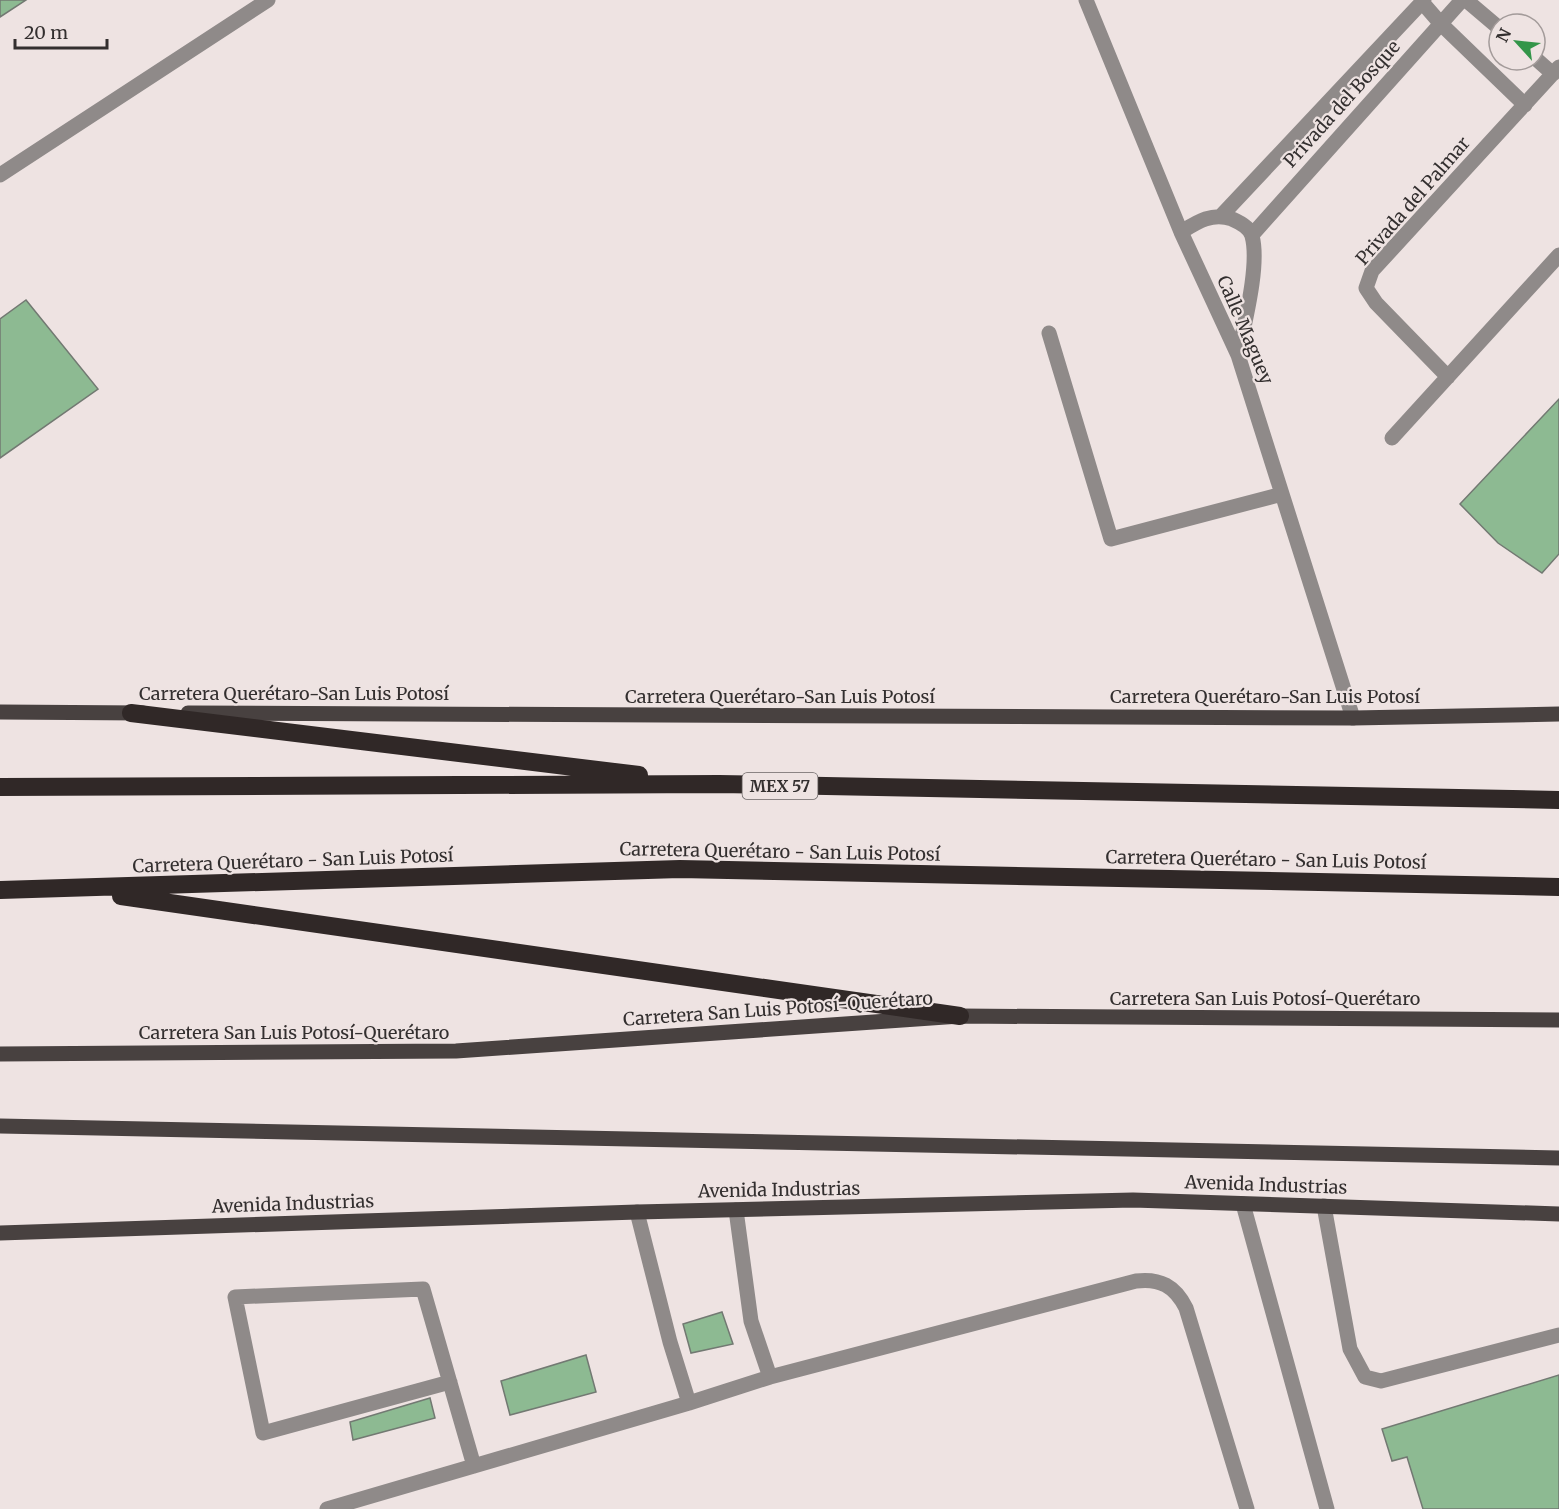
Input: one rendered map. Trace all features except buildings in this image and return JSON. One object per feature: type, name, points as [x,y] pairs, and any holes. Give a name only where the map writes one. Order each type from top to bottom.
[{"type":"highway","points":[[131,713],[718,784]]},
{"type":"highway","name":"MEX 57","points":[[0,787],[718,784],[1559,800]]},
{"type":"highway","name":"Carretera Querétaro - San Luis Potosí","points":[[0,890],[680,869],[1559,887]]},
{"type":"highway","points":[[71,889],[960,1016]]},
{"type":"highway","points":[[0,900],[34,890]]},
{"type":"main road","name":"Carretera Querétaro-San Luis Potosí","points":[[0,712],[1353,718],[1559,714]]},
{"type":"main road","name":"Carretera San Luis Potosí-Querétaro","points":[[0,1054],[456,1052],[960,1016],[1559,1020]]},
{"type":"main road","name":"Avenida Industrias","points":[[0,1126],[1559,1158]]},
{"type":"main road","name":"Avenida Industrias","points":[[0,1233],[637,1212],[1133,1200],[1559,1214]]},
{"type":"street","points":[[0,176],[268,0]]},
{"type":"street","name":"Calle Maguey","points":[[1086,0],[1181,232],[1238,356],[1353,718]]},
{"type":"street","points":[[1464,0],[1487,18]]},
{"type":"street","name":"Privada del Bosque","points":[[1252,235],[1464,0]]},
{"type":"street","points":[[1423,1],[1441,24],[1525,105]]},
{"type":"street","name":"Privada del Bosque","points":[[1221,216],[1423,1]]},
{"type":"street","name":"Privada del Palmar","points":[[1448,377],[1376,303],[1366,288],[1372,271],[1556,70]]},
{"type":"street","points":[[1181,232],[1199,220],[1221,216],[1240,223],[1252,235],[1254,266],[1238,356]]},
{"type":"street","points":[[1392,438],[1559,255]]},
{"type":"street","points":[[1049,333],[1111,539],[1282,494]]},
{"type":"street","points":[[1243,1204],[1327,1509]]},
{"type":"street","points":[[1324,1206],[1350,1349],[1365,1377],[1381,1381],[1559,1335]]},
{"type":"street","points":[[736,1210],[752,1321],[770,1377]]},
{"type":"street","points":[[637,1212],[670,1342],[689,1403]]},
{"type":"street","points":[[327,1509],[770,1377],[1149,1279],[1161,1281],[1172,1288],[1186,1308],[1247,1509]]},
{"type":"street","points":[[450,1383],[263,1433],[235,1297],[423,1289],[474,1466]]}]
